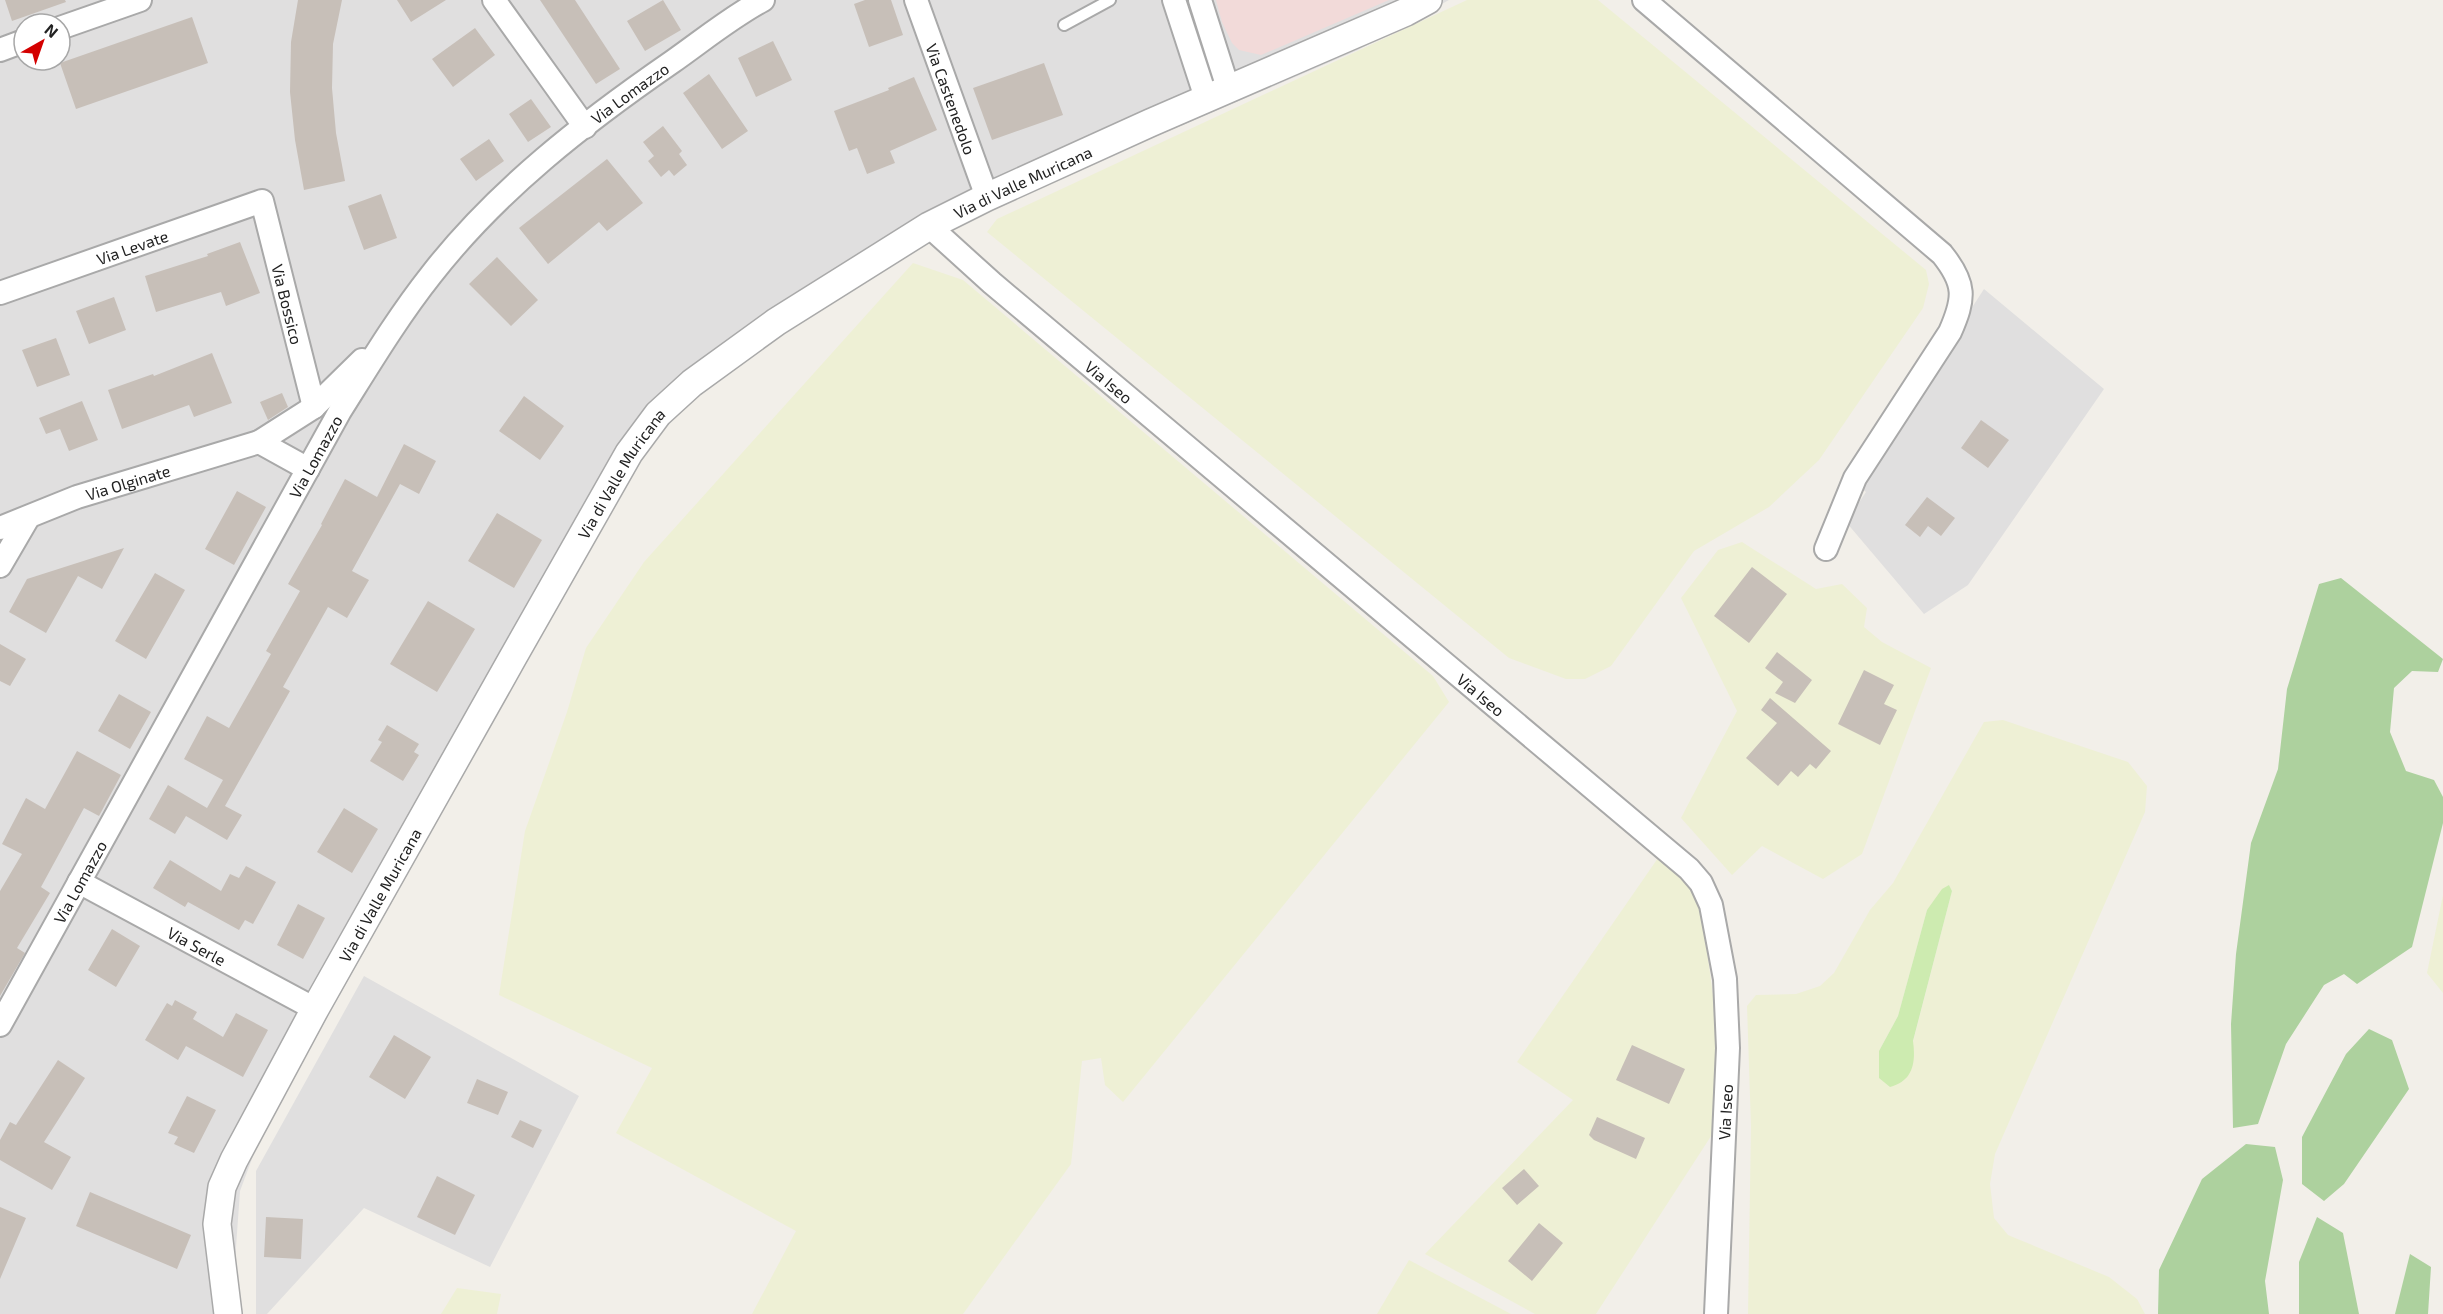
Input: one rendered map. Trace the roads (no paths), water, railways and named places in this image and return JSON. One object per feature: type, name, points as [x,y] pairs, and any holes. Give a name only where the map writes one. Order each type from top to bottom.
[{"type":"street","points":[[72,24],[140,0]]},
{"type":"street","points":[[494,0],[585,127]]},
{"type":"street","name":"Via Lomazzo","points":[[0,1025],[308,469],[386,336],[431,274],[505,194],[558,146],[654,75],[762,0]]},
{"type":"street","name":"Via Castenedolo","points":[[916,0],[987,197]]},
{"type":"street","points":[[1174,0],[1217,93]]},
{"type":"street","points":[[1200,0],[1217,93]]},
{"type":"street","name":"Via di Valle Muricana","points":[[228,1314],[217,1238],[217,1211],[222,1187],[234,1160],[315,1009],[524,638],[643,432],[658,414],[683,390],[776,322],[929,226],[987,197],[1217,93],[1406,12],[1428,0]]},
{"type":"street","points":[[1644,0],[1942,254],[1962,285],[1958,315],[1950,332],[1855,478],[1826,549]]},
{"type":"street","name":"Via Levate","points":[[0,293],[262,201]]},
{"type":"street","name":"Via Bossico","points":[[262,201],[314,407]]},
{"type":"street","name":"Via Iseo","points":[[929,226],[1001,291],[1689,869],[1701,883],[1715,921],[1725,979],[1728,1048],[1716,1314]]},
{"type":"street","name":"Via Olginate","points":[[0,528],[77,497],[259,442],[314,407],[386,336]]},
{"type":"street","points":[[259,442],[308,469]]},
{"type":"street","points":[[0,566],[27,518]]},
{"type":"street","name":"Via Serle","points":[[79,882],[315,1009]]},
{"type":"lane","points":[[1064,24],[1110,0]]}]
